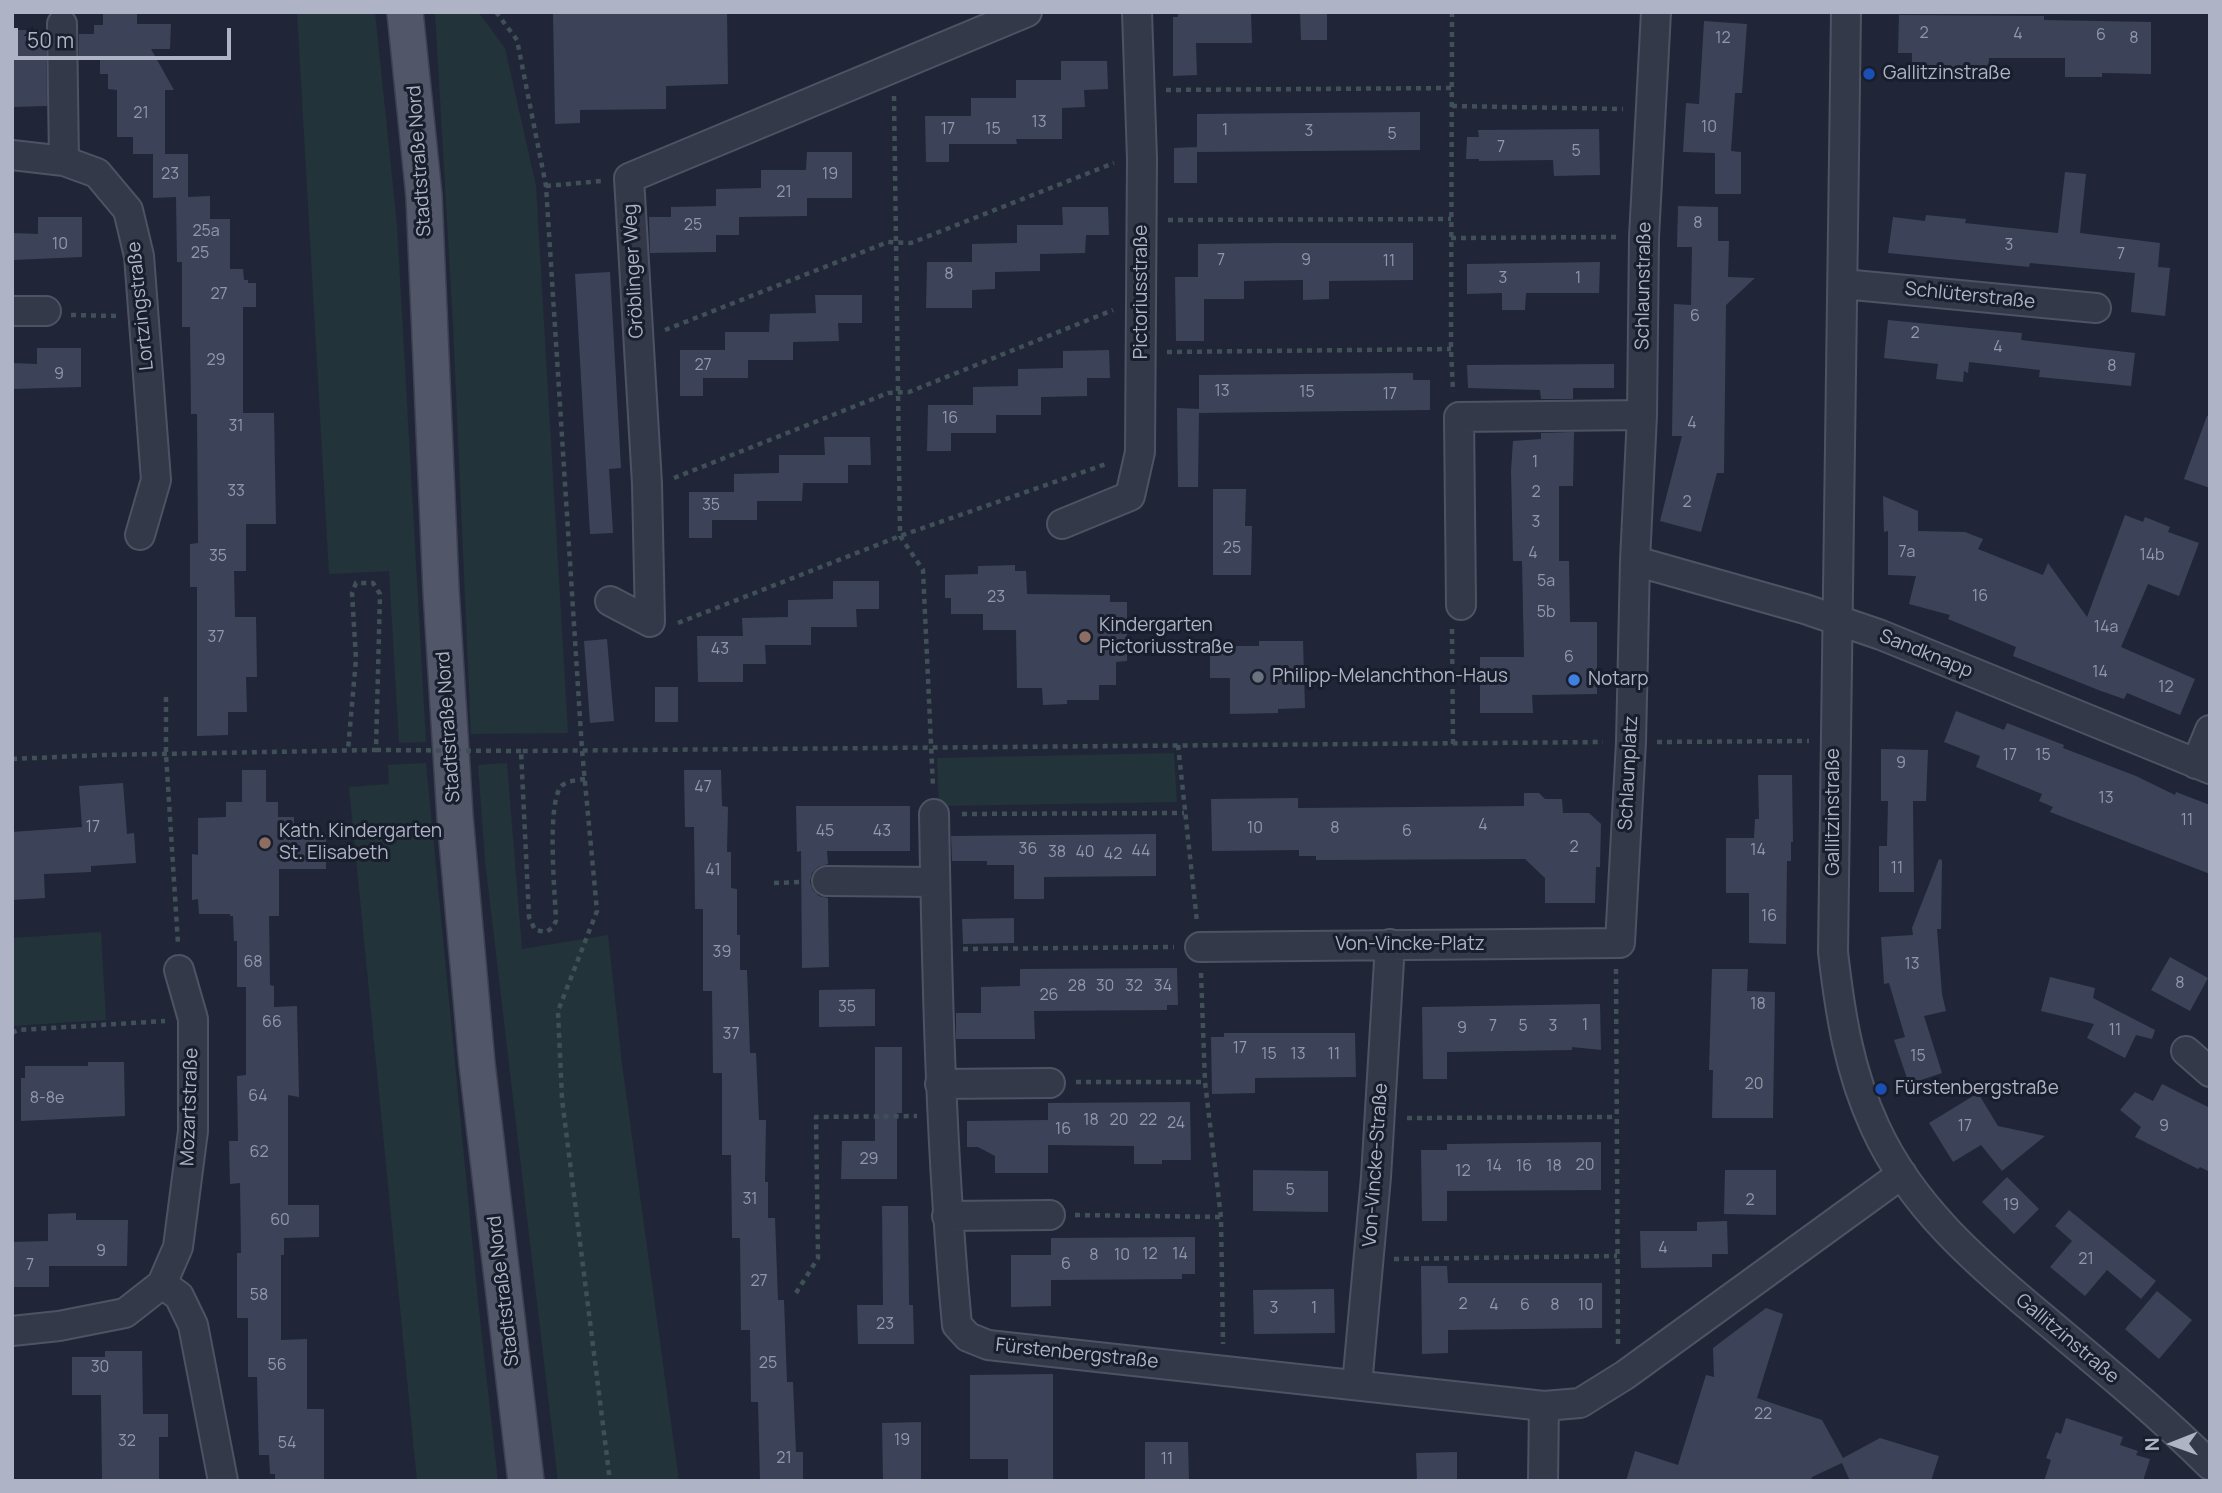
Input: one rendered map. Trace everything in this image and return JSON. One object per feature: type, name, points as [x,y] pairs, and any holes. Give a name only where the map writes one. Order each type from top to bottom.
[{"type":"main road","name":"Stadtstraße Nord","points":[[405,12],[412,58],[424,196],[439,549],[455,817],[477,1064],[526,1481]]},
{"type":"street","name":"Gröblinger Weg","points":[[650,622],[646,484],[629,178],[1027,12]]},
{"type":"street","name":"Pictoriusstraße","points":[[1062,524],[1130,496],[1140,452],[1143,302],[1141,90],[1137,12]]},
{"type":"street","name":"Schlaunstraße","points":[[1635,561],[1642,415],[1644,237],[1657,12]]},
{"type":"street","name":"Gallitzinstraße","points":[[1846,12],[1833,952],[1839,1010],[1850,1063],[1876,1129],[1902,1174],[1936,1219],[1989,1272],[2160,1418],[2210,1465]]},
{"type":"street","points":[[62,24],[64,161]]},
{"type":"street","name":"Lortzingstraße","points":[[12,155],[64,161],[97,173],[128,210],[139,256],[156,480],[140,535]]},
{"type":"street","name":"Schlüterstraße","points":[[1843,284],[2096,308]]},
{"type":"street","points":[[12,311],[46,311]]},
{"type":"street","points":[[1461,605],[1459,417],[1642,415]]},
{"type":"street","name":"Sandknapp","points":[[1635,561],[1881,635],[2203,766]]},
{"type":"street","name":"Schlaunplatz","points":[[1620,943],[1631,742],[1635,561]]},
{"type":"street","points":[[610,601],[650,622]]},
{"type":"street","points":[[2203,766],[2210,730]]},
{"type":"street","name":"Fürstenbergstraße","points":[[934,814],[940,1084],[947,1216],[957,1325],[968,1337],[988,1345],[1544,1406],[1580,1403],[1625,1375],[1902,1174]]},
{"type":"street","points":[[827,881],[935,882]]},
{"type":"street","name":"Von-Vincke-Platz","points":[[1200,947],[1620,943]]},
{"type":"street","name":"Von-Vincke-Straße","points":[[1357,1385],[1380,1118],[1390,944]]},
{"type":"street","name":"Mozartstraße","points":[[12,1331],[59,1326],[125,1312],[162,1284],[178,1247],[193,1131],[193,1019],[179,970]]},
{"type":"street","points":[[2186,1051],[2210,1072]]},
{"type":"street","points":[[940,1084],[1050,1083]]},
{"type":"street","points":[[947,1216],[1050,1214]]},
{"type":"street","points":[[162,1284],[179,1296],[193,1325],[223,1481]]},
{"type":"street","points":[[1543,1481],[1544,1406]]},
{"type":"path","points":[[496,12],[517,40],[546,186],[582,750],[597,911],[558,1011],[562,1100],[610,1481]]},
{"type":"path","points":[[1452,12],[1451,349],[1452,386],[1459,417]]},
{"type":"path","points":[[894,67],[900,536],[923,570],[934,814],[1184,813]]},
{"type":"path","points":[[1141,90],[1452,88]]},
{"type":"path","points":[[1452,106],[1652,109]]},
{"type":"path","points":[[638,340],[888,242],[911,243],[1121,160],[1142,159]]},
{"type":"path","points":[[546,186],[629,178]]},
{"type":"path","points":[[1142,220],[1451,219]]},
{"type":"path","points":[[1451,238],[1644,237]]},
{"type":"path","points":[[646,484],[665,481],[888,393],[909,392],[1123,306],[1143,302]]},
{"type":"path","points":[[46,311],[57,315],[143,316]]},
{"type":"path","points":[[1142,352],[1451,349]]},
{"type":"path","points":[[650,622],[668,627],[900,536],[1140,452]]},
{"type":"path","points":[[348,750],[356,659],[352,593],[356,583],[373,583],[380,594],[376,750]]},
{"type":"path","points":[[1452,744],[1452,623],[1461,605]]},
{"type":"path","points":[[166,697],[166,754],[179,970]]},
{"type":"path","points":[[12,760],[348,750],[1835,741]]},
{"type":"path","points":[[1178,745],[1200,947],[1205,1082],[1221,1217],[1223,1370]]},
{"type":"path","points":[[520,751],[529,917],[535,930],[546,932],[556,921],[554,807],[560,787],[585,779]]},
{"type":"path","points":[[1620,943],[1615,980],[1618,1354],[1625,1375]]},
{"type":"path","points":[[936,949],[1200,947]]},
{"type":"path","points":[[12,1033],[18,1030],[193,1019]]},
{"type":"path","points":[[1050,1083],[1205,1082]]},
{"type":"path","points":[[796,1293],[818,1258],[816,1117],[942,1116]]},
{"type":"path","points":[[1380,1118],[1616,1116]]},
{"type":"path","points":[[1050,1214],[1221,1217]]},
{"type":"path","points":[[1368,1260],[1617,1256]]},
{"type":"shaded area","points":[[297,12],[375,12],[397,225],[426,742],[399,743],[389,571],[329,574]]},
{"type":"shaded area","points":[[435,12],[478,12],[505,48],[536,186],[568,733],[471,734],[453,325]]},
{"type":"shaded area","points":[[1174,753],[1177,802],[939,806],[937,758]]},
{"type":"shaded area","points":[[426,763],[498,1481],[417,1481],[349,787],[389,784],[388,765]]},
{"type":"shaded area","points":[[507,763],[522,949],[608,935],[622,1064],[679,1481],[558,1481],[485,860],[478,765]]},
{"type":"shaded area","points":[[101,932],[106,1020],[12,1026],[12,938]]},
{"type":"building","points":[[103,12],[137,12],[137,24],[171,24],[170,49],[151,49],[174,90],[165,90],[165,154],[133,154],[133,137],[117,137],[117,90],[108,89],[108,74],[100,74],[100,60],[79,60],[79,34],[94,34],[94,25],[103,25]]},
{"type":"building","points":[[553,12],[727,12],[728,84],[666,86],[666,109],[580,110],[580,123],[555,124]]},
{"type":"building","points":[[1178,12],[1251,12],[1252,43],[1196,43],[1197,75],[1173,76],[1173,17],[1178,17]]},
{"type":"building","points":[[1300,12],[1327,12],[1327,40],[1301,40]]},
{"type":"building","points":[[1899,15],[2044,16],[2044,20],[2151,22],[2151,74],[2102,73],[2102,77],[2065,77],[2065,58],[1989,58],[1988,72],[1912,69],[1912,53],[1898,53]]},
{"type":"building","points":[[1704,21],[1747,24],[1742,93],[1735,93],[1731,151],[1741,152],[1741,194],[1715,194],[1715,153],[1683,152],[1686,103],[1699,104]]},
{"type":"building","points":[[12,30],[40,30],[40,34],[46,34],[47,106],[12,107]]},
{"type":"building","points":[[1061,61],[1107,61],[1108,89],[1084,90],[1085,107],[1062,108],[1062,139],[1016,139],[1017,144],[949,144],[949,162],[926,162],[925,116],[971,116],[971,98],[1016,98],[1016,80],[1061,80]]},
{"type":"building","points":[[1420,112],[1420,150],[1197,152],[1197,114]]},
{"type":"building","points":[[1599,129],[1600,175],[1554,176],[1553,160],[1466,159],[1467,137],[1479,137],[1478,130]]},
{"type":"building","points":[[1197,147],[1197,183],[1174,183],[1174,148]]},
{"type":"building","points":[[807,152],[852,152],[852,198],[807,198],[807,216],[739,217],[739,235],[716,235],[716,252],[650,253],[649,217],[671,217],[671,207],[716,206],[716,189],[761,188],[761,170],[806,170]]},
{"type":"building","points":[[153,154],[188,154],[188,197],[210,196],[210,219],[230,219],[230,269],[243,269],[244,280],[256,283],[256,307],[243,307],[243,413],[274,413],[276,524],[246,524],[246,571],[234,571],[235,617],[256,617],[257,677],[246,677],[247,712],[228,712],[228,735],[197,736],[197,587],[190,587],[190,544],[198,543],[197,414],[191,414],[190,327],[182,327],[182,262],[177,262],[176,197],[153,198]]},
{"type":"building","points":[[2065,172],[2086,174],[2080,233],[2160,243],[2158,267],[2170,268],[2165,316],[2131,312],[2135,273],[2030,263],[2029,267],[1888,253],[1893,217],[1925,221],[1926,215],[1966,219],[1965,223],[2058,233]]},
{"type":"building","points":[[1678,206],[1718,207],[1718,241],[1729,241],[1728,277],[1755,278],[1726,305],[1724,473],[1717,473],[1701,532],[1660,521],[1682,436],[1672,436],[1674,304],[1691,305],[1692,247],[1677,247]]},
{"type":"building","points":[[1062,207],[1108,207],[1109,235],[1086,235],[1085,253],[1040,254],[1040,271],[995,272],[995,289],[972,290],[972,308],[926,308],[927,262],[972,262],[972,244],[1017,243],[1017,225],[1063,225]]},
{"type":"building","points":[[38,217],[82,217],[82,257],[12,260],[12,233],[38,234]]},
{"type":"building","points":[[1413,243],[1413,280],[1329,281],[1329,299],[1303,300],[1303,280],[1244,281],[1244,299],[1204,299],[1204,341],[1176,341],[1175,277],[1198,277],[1198,244]]},
{"type":"building","points":[[1600,262],[1599,293],[1526,293],[1525,310],[1502,310],[1502,293],[1467,294],[1467,264]]},
{"type":"building","points":[[610,272],[621,468],[609,469],[613,533],[590,534],[575,274]]},
{"type":"building","points":[[815,295],[862,295],[862,323],[838,323],[839,341],[793,342],[793,360],[748,360],[748,378],[703,378],[703,396],[680,396],[680,350],[725,350],[725,332],[769,332],[770,314],[816,313]]},
{"type":"building","points":[[1888,320],[2022,333],[2021,340],[2135,353],[2131,386],[2039,377],[2040,370],[1969,362],[1968,373],[1964,371],[1963,382],[1936,379],[1938,364],[1884,358]]},
{"type":"building","points":[[37,348],[81,348],[81,387],[12,389],[12,363],[37,364]]},
{"type":"building","points":[[1109,350],[1110,378],[1087,378],[1087,396],[1041,397],[1041,415],[996,415],[996,433],[951,433],[951,451],[927,451],[928,405],[973,405],[973,387],[1018,386],[1018,369],[1063,368],[1063,351]]},
{"type":"building","points":[[1614,364],[1614,388],[1573,388],[1573,399],[1541,399],[1540,390],[1468,388],[1467,365]]},
{"type":"building","points":[[1413,373],[1413,380],[1430,380],[1430,410],[1199,413],[1198,487],[1178,487],[1177,408],[1199,409],[1199,375]]},
{"type":"building","points":[[2207,416],[2210,416],[2210,488],[2184,479]]},
{"type":"building","points":[[1574,432],[1573,486],[1559,486],[1559,561],[1569,561],[1570,622],[1597,622],[1597,694],[1532,695],[1533,713],[1480,713],[1480,657],[1524,657],[1522,561],[1513,561],[1513,441],[1541,439],[1541,433]]},
{"type":"building","points":[[824,437],[870,437],[871,465],[848,465],[848,483],[803,483],[802,501],[757,501],[757,520],[712,520],[712,538],[689,538],[689,492],[734,492],[734,474],[779,473],[779,455],[825,455]]},
{"type":"building","points":[[1213,489],[1246,489],[1245,526],[1252,526],[1251,575],[1213,575]]},
{"type":"building","points":[[1883,496],[1918,511],[1918,531],[1965,532],[1983,539],[1978,549],[2043,575],[2048,563],[2087,617],[2125,515],[2143,522],[2145,517],[2170,527],[2168,532],[2199,543],[2179,596],[2148,584],[2121,647],[2195,679],[2180,715],[2127,693],[2124,699],[2101,691],[2013,656],[2016,647],[1948,619],[1950,615],[1909,604],[1916,576],[1888,575],[1888,531],[1884,532]]},
{"type":"building","points":[[1015,565],[1015,571],[1026,571],[1027,594],[1110,595],[1110,602],[1127,602],[1127,661],[1116,662],[1116,685],[1099,685],[1099,700],[1067,700],[1067,704],[1043,705],[1042,688],[1017,688],[1016,630],[983,630],[983,614],[951,614],[951,598],[945,598],[945,575],[978,574],[978,566]]},
{"type":"building","points":[[833,581],[879,581],[879,609],[856,609],[857,627],[811,627],[811,645],[765,645],[766,664],[743,664],[743,682],[698,682],[697,636],[743,636],[742,618],[788,617],[788,600],[833,599]]},
{"type":"building","points":[[607,639],[614,721],[590,723],[584,641]]},
{"type":"building","name":"Philipp-Melanchthon-Haus","points":[[1259,641],[1303,641],[1305,708],[1278,709],[1278,713],[1230,714],[1230,678],[1210,678],[1210,646],[1259,646]]},
{"type":"building","points":[[655,687],[678,687],[678,722],[655,722]]},
{"type":"building","points":[[1956,711],[2004,730],[2007,723],[2064,745],[2063,748],[2136,776],[2175,795],[2176,792],[2210,805],[2210,874],[2050,812],[2053,807],[2039,801],[2042,794],[1976,767],[1980,756],[1944,742]]},
{"type":"building","points":[[1881,749],[1928,750],[1926,801],[1913,801],[1914,892],[1879,892],[1879,846],[1887,846],[1888,801],[1881,801]]},
{"type":"building","points":[[242,770],[266,770],[266,802],[278,802],[278,817],[294,817],[294,833],[326,833],[326,869],[279,869],[279,916],[269,916],[270,985],[274,986],[274,1007],[297,1006],[299,1097],[288,1095],[288,1205],[319,1205],[319,1237],[284,1238],[284,1255],[281,1255],[281,1340],[307,1339],[307,1409],[324,1409],[324,1481],[275,1481],[275,1474],[270,1474],[269,1455],[259,1455],[257,1377],[248,1377],[248,1318],[237,1318],[237,1253],[241,1253],[240,1183],[230,1184],[229,1141],[238,1141],[237,1076],[246,1075],[246,987],[237,987],[237,941],[234,941],[233,916],[199,914],[198,899],[192,900],[192,854],[198,855],[198,818],[226,817],[226,802],[242,802]]},
{"type":"building","points":[[684,770],[721,770],[722,806],[728,807],[727,852],[731,852],[731,888],[737,889],[740,970],[747,970],[750,1053],[756,1053],[759,1120],[766,1120],[765,1182],[768,1182],[768,1218],[775,1218],[778,1300],[784,1300],[787,1382],[793,1382],[796,1452],[803,1452],[803,1481],[760,1481],[758,1402],[751,1402],[750,1330],[741,1330],[740,1238],[732,1238],[731,1155],[722,1155],[722,1073],[713,1073],[712,991],[703,991],[703,909],[695,909],[694,827],[685,827]]},
{"type":"building","points":[[1758,775],[1792,775],[1793,842],[1791,861],[1787,861],[1786,944],[1749,943],[1749,893],[1726,893],[1726,838],[1754,838],[1755,819],[1759,819]]},
{"type":"building","points":[[123,783],[127,834],[134,833],[136,863],[91,866],[91,872],[44,874],[45,898],[12,900],[12,832],[82,827],[79,786]]},
{"type":"building","points":[[1524,793],[1539,793],[1545,799],[1562,799],[1563,813],[1589,813],[1601,824],[1600,867],[1596,867],[1595,903],[1545,903],[1545,878],[1525,859],[1316,860],[1316,856],[1299,856],[1299,850],[1212,851],[1211,799],[1298,798],[1298,808],[1524,806]]},
{"type":"building","points":[[796,806],[910,806],[910,851],[827,851],[828,864],[818,867],[812,873],[810,882],[813,890],[819,896],[828,898],[829,967],[802,968],[801,851],[797,852]]},
{"type":"building","points":[[1156,834],[1156,876],[1044,877],[1044,899],[1014,899],[1014,865],[987,865],[987,861],[952,861],[951,836]]},
{"type":"building","points":[[1939,859],[1942,860],[1941,929],[1937,929],[1942,994],[1946,1011],[1924,1016],[1942,1073],[1909,1084],[1894,1040],[1905,1037],[1889,983],[1884,984],[1881,937],[1913,935],[1912,928]]},
{"type":"building","points":[[1014,918],[1014,943],[963,944],[962,919]]},
{"type":"building","points":[[2170,957],[2208,978],[2190,1011],[2151,990]]},
{"type":"building","points":[[1177,968],[1178,1005],[1167,1005],[1167,1010],[1034,1011],[1035,1039],[956,1039],[956,1013],[981,1013],[981,987],[1020,986],[1020,969]]},
{"type":"building","points":[[1712,969],[1748,969],[1747,991],[1775,992],[1773,1118],[1712,1118],[1713,1070],[1709,1070]]},
{"type":"building","points":[[2050,977],[2095,988],[2093,998],[2155,1030],[2152,1039],[2136,1035],[2125,1058],[2087,1038],[2094,1024],[2041,1011]]},
{"type":"building","points":[[875,989],[875,1026],[819,1027],[819,990]]},
{"type":"building","points":[[1600,1004],[1601,1050],[1572,1047],[1572,1050],[1447,1052],[1447,1079],[1423,1079],[1422,1007]]},
{"type":"building","points":[[1224,1033],[1355,1033],[1356,1077],[1255,1078],[1255,1093],[1212,1094],[1211,1037],[1224,1037]]},
{"type":"building","points":[[875,1047],[902,1047],[902,1113],[897,1113],[897,1179],[841,1179],[842,1141],[875,1141]]},
{"type":"building","points":[[88,1062],[124,1062],[125,1116],[21,1121],[21,1078],[25,1078],[25,1066],[88,1066]]},
{"type":"building","points":[[2162,1084],[2210,1108],[2210,1172],[2200,1167],[2198,1169],[2135,1137],[2141,1127],[2120,1110],[2135,1092],[2153,1101]]},
{"type":"building","points":[[1978,1093],[1998,1126],[2045,1136],[2002,1171],[1981,1145],[1953,1162],[1929,1123]]},
{"type":"building","points":[[1190,1102],[1191,1160],[1134,1164],[1134,1146],[1048,1145],[1048,1173],[995,1173],[995,1156],[978,1147],[967,1147],[967,1121],[1048,1120],[1048,1103]]},
{"type":"building","points":[[1601,1142],[1601,1190],[1447,1191],[1447,1221],[1422,1221],[1421,1150],[1447,1150],[1447,1144]]},
{"type":"building","points":[[1253,1170],[1328,1171],[1328,1212],[1253,1211]]},
{"type":"building","points":[[1725,1170],[1776,1170],[1776,1215],[1724,1214]]},
{"type":"building","points":[[2007,1177],[2039,1209],[2014,1234],[1982,1202]]},
{"type":"building","points":[[882,1206],[908,1206],[909,1305],[913,1305],[914,1344],[858,1344],[857,1305],[883,1305]]},
{"type":"building","points":[[2069,1210],[2156,1281],[2141,1299],[2107,1270],[2085,1296],[2050,1267],[2072,1241],[2055,1226]]},
{"type":"building","points":[[76,1213],[76,1220],[128,1220],[127,1266],[49,1266],[49,1287],[12,1287],[12,1242],[48,1241],[48,1214]]},
{"type":"building","points":[[1727,1221],[1728,1254],[1712,1254],[1712,1267],[1641,1268],[1640,1231],[1697,1231],[1697,1222]]},
{"type":"building","points":[[1195,1237],[1195,1274],[1182,1274],[1182,1279],[1051,1280],[1051,1306],[1011,1307],[1011,1255],[1051,1255],[1051,1238]]},
{"type":"building","points":[[1421,1266],[1447,1266],[1448,1283],[1602,1283],[1602,1328],[1448,1330],[1448,1353],[1422,1354]]},
{"type":"building","points":[[1334,1289],[1335,1333],[1254,1334],[1253,1290]]},
{"type":"building","points":[[2157,1291],[2192,1320],[2159,1359],[2125,1329]]},
{"type":"building","points":[[1766,1308],[1783,1314],[1757,1398],[1822,1420],[1843,1458],[1880,1438],[1939,1456],[1931,1481],[1850,1481],[1842,1463],[1812,1477],[1811,1481],[1626,1481],[1635,1451],[1678,1465],[1706,1375],[1714,1377],[1713,1348]]},
{"type":"building","points":[[105,1351],[142,1351],[143,1414],[168,1414],[168,1437],[159,1437],[159,1481],[102,1481],[101,1395],[72,1395],[72,1357],[105,1357]]},
{"type":"building","points":[[1053,1374],[1053,1481],[1008,1481],[1008,1459],[970,1459],[970,1375]]},
{"type":"building","points":[[2066,1418],[2123,1437],[2120,1445],[2138,1451],[2136,1455],[2150,1459],[2143,1481],[2044,1481],[2051,1460],[2046,1458],[2056,1432],[2061,1434]]},
{"type":"building","points":[[921,1422],[921,1479],[883,1479],[882,1423]]},
{"type":"building","points":[[1145,1442],[1188,1442],[1189,1481],[1145,1481]]},
{"type":"building","points":[[1457,1452],[1457,1481],[1417,1481],[1416,1453]]},
{"type":"place","name":"Gallitzinstraße","points":[[1869,74]]},
{"type":"place","name":"Kindergarten Pictoriusstraße","points":[[1085,637]]},
{"type":"place","name":"Philipp-Melanchthon-Haus","points":[[1258,677]]},
{"type":"place","name":"Notarp","points":[[1574,680]]},
{"type":"place","name":"Kath. Kindergarten St. Elisabeth","points":[[265,843]]},
{"type":"place","name":"Fürstenbergstraße","points":[[1881,1089]]}]
